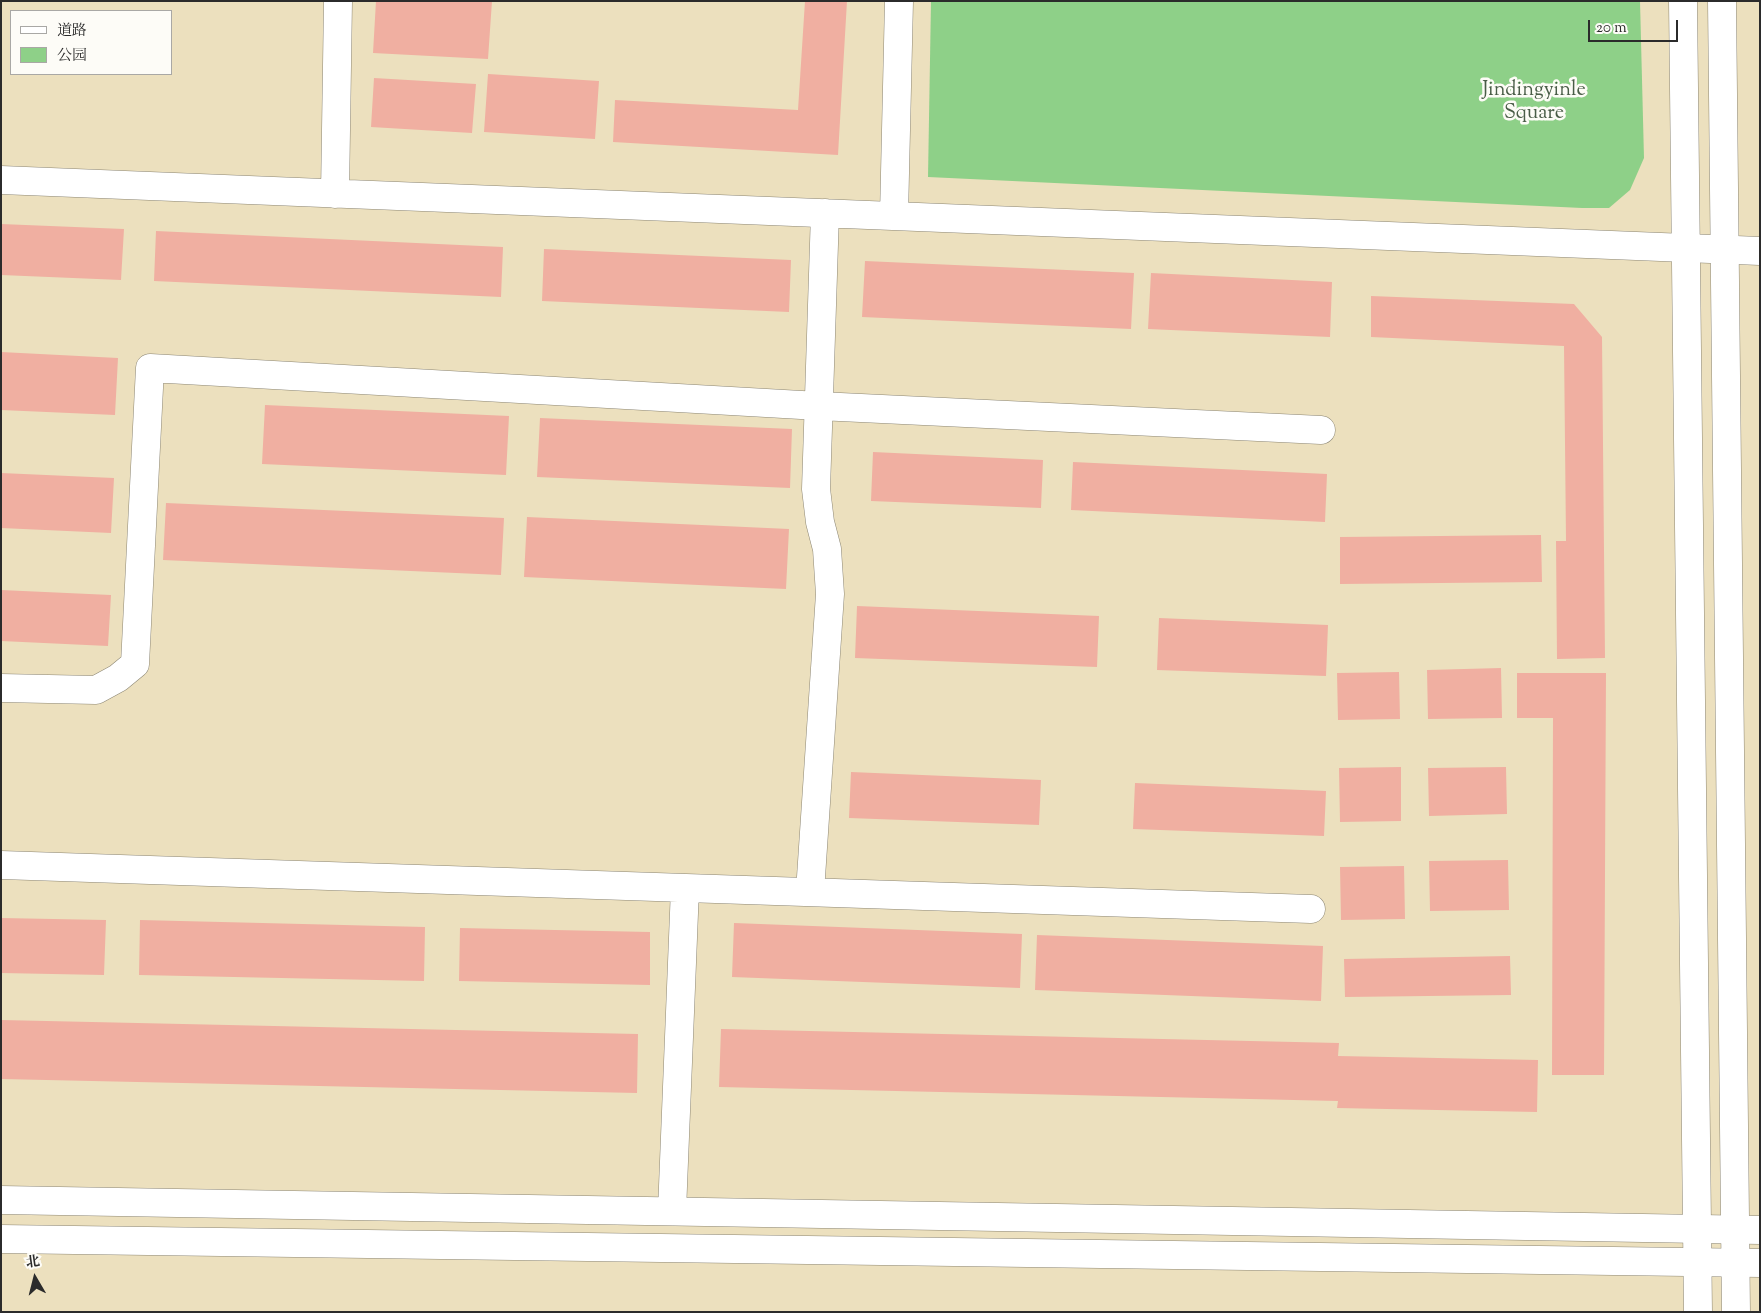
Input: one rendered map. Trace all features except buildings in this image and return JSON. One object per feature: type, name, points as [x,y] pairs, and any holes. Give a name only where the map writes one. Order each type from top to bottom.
[{"type":"street","points":[[335,194],[338,1]]},
{"type":"street","points":[[894,216],[900,1]]},
{"type":"street","points":[[1683,1],[1698,1312]]},
{"type":"street","points":[[1722,1],[1725,250],[1748,1230],[1748,1263],[1736,1312]]},
{"type":"street","points":[[1,180],[1760,251]]},
{"type":"street","points":[[810,892],[830,594],[827,549],[820,522],[816,489],[825,213]]},
{"type":"street","points":[[1,688],[96,690],[118,678],[135,664],[150,368],[819,406],[1320,430]]},
{"type":"street","points":[[1,865],[1311,909]]},
{"type":"street","points":[[672,1211],[685,888]]},
{"type":"street","points":[[1,1200],[1748,1230]]},
{"type":"street","points":[[1,1239],[1748,1263]]},
{"type":"green space","name":"Jindingyinle Square","points":[[931,1],[1640,1],[1644,158],[1630,190],[1609,208],[928,177]]}]
